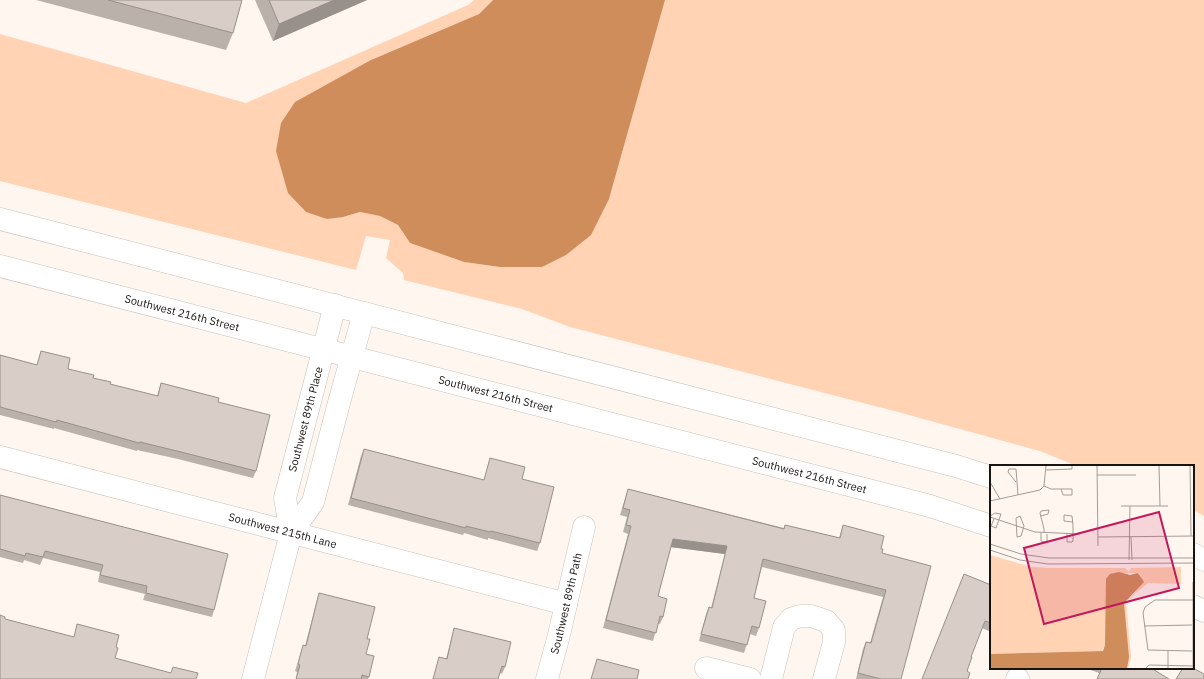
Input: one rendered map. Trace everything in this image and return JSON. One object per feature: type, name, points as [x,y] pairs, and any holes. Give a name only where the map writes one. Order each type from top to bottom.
[{"type":"street","points":[[0,219],[956,466],[990,477]]},
{"type":"street","name":"Southwest 216th Street","points":[[0,266],[930,506],[990,526]]},
{"type":"street","name":"Southwest 89th Place","points":[[291,533],[285,498],[334,305]]},
{"type":"street","name":"Southwest 89th Place","points":[[253,679],[291,533],[313,502],[364,313]]},
{"type":"street","name":"Southwest 215th Lane","points":[[0,458],[566,604]]},
{"type":"street","name":"Southwest 89th Path","points":[[547,679],[584,527]]},
{"type":"street","points":[[1194,555],[1204,560]]},
{"type":"street","points":[[1194,606],[1204,611]]},
{"type":"street","points":[[771,679],[784,627],[791,619],[800,616],[811,616],[826,621],[834,630],[834,642],[824,679]]},
{"type":"street","points":[[706,668],[750,679]]},
{"type":"shaded area","points":[[474,0],[493,0],[479,14],[371,60],[343,217],[360,212],[380,216],[398,225],[410,243],[464,262],[500,267],[542,267],[609,199],[665,0],[1204,0],[1204,516],[1194,511],[1194,465],[1075,465],[1040,451],[898,412],[570,327],[522,309],[404,280],[403,273],[386,258],[390,240],[366,236],[356,270],[0,181],[0,34],[246,103],[468,5]]},
{"type":"shaded area","points":[[493,0],[665,0],[609,199],[591,235],[566,255],[542,267],[500,267],[464,262],[410,243],[398,225],[380,216],[360,212],[343,217],[327,219],[306,212],[288,193],[276,151],[281,123],[295,102],[371,60],[479,14]]},
{"type":"building","points":[[108,0],[242,0],[233,33]]},
{"type":"building","points":[[269,0],[334,0],[279,24]]},
{"type":"building","points":[[41,351],[70,358],[68,369],[94,375],[93,378],[111,382],[110,384],[158,396],[161,383],[219,398],[218,402],[270,415],[256,471],[140,442],[139,443],[57,420],[56,422],[0,407],[0,355],[37,365]]},
{"type":"building","points":[[364,449],[484,480],[490,458],[525,467],[522,479],[554,487],[540,543],[491,531],[466,526],[466,528],[351,498]]},
{"type":"building","points":[[628,489],[784,529],[785,525],[840,538],[843,525],[884,536],[881,549],[883,549],[882,553],[931,566],[901,679],[881,679],[858,673],[866,642],[871,643],[886,590],[763,559],[754,598],[766,601],[759,628],[752,626],[747,645],[701,634],[709,607],[712,608],[727,546],[673,539],[658,596],[667,599],[663,617],[660,616],[656,633],[606,620],[631,526],[626,525],[630,510],[623,508]]},
{"type":"building","points":[[0,495],[228,554],[214,610],[146,593],[147,586],[100,575],[103,565],[45,551],[43,557],[26,553],[25,556],[0,549]]},
{"type":"building","points":[[964,574],[990,585],[990,623],[985,621],[971,657],[967,671],[970,673],[968,679],[922,679]]},
{"type":"building","points":[[319,593],[375,607],[367,639],[370,639],[366,654],[374,656],[369,677],[362,675],[361,679],[296,679],[303,645],[306,646]]},
{"type":"building","points":[[0,615],[5,617],[5,619],[74,637],[77,624],[119,635],[116,647],[118,648],[115,658],[171,673],[173,667],[198,673],[196,679],[0,679]]},
{"type":"building","points":[[454,628],[511,642],[505,667],[502,666],[498,679],[433,679],[439,657],[447,659]]},
{"type":"building","points":[[597,659],[639,670],[637,679],[591,679]]},
{"type":"building","points":[[1102,669],[1153,669],[1169,679],[1097,679]]},
{"type":"building","points":[[1182,669],[1194,669],[1204,674],[1204,679],[1176,679]]}]
